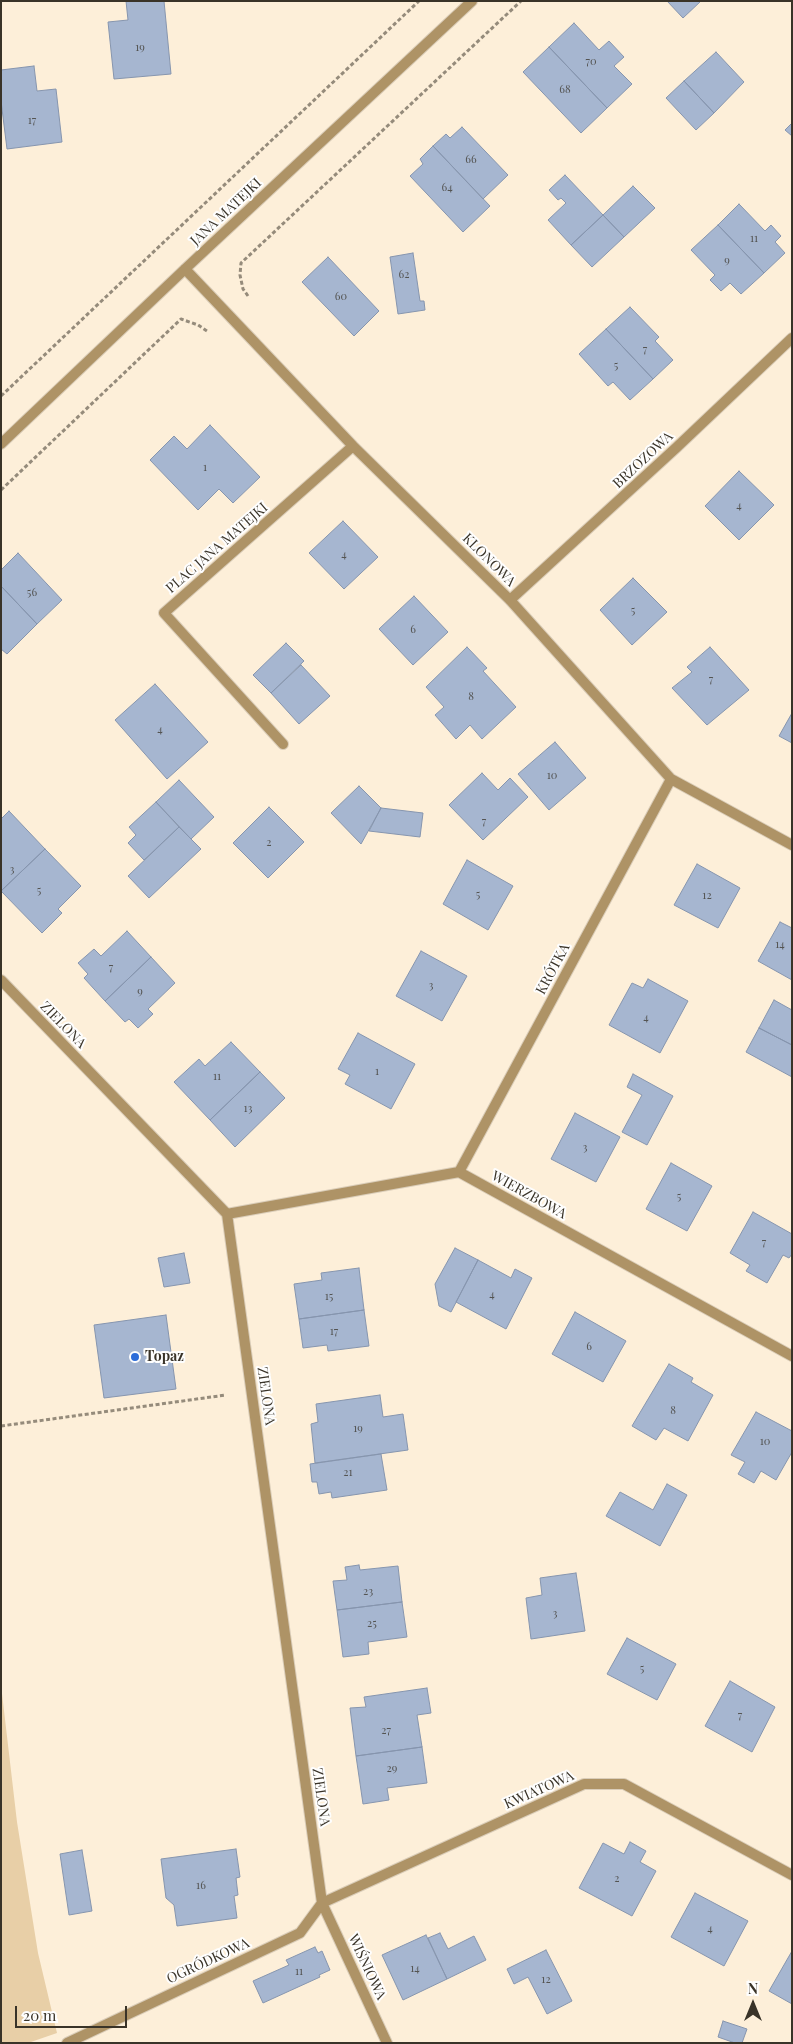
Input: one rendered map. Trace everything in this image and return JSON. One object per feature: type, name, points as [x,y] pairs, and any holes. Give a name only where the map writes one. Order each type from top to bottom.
[{"type":"street","name":"JANA MATEJKI","points":[[1,444],[472,1]]},
{"type":"street","name":"KLONOWA","points":[[185,269],[353,446],[510,600],[671,779],[792,845]]},
{"type":"street","name":"BRZOZOWA","points":[[510,600],[678,447],[792,338]]},
{"type":"street","name":"PLAC JANA MATEJKI","points":[[283,744],[164,613],[353,446]]},
{"type":"street","name":"KRÓTKA","points":[[459,1172],[671,779]]},
{"type":"street","name":"ZIELONA","points":[[1,980],[227,1214],[322,1903]]},
{"type":"street","points":[[227,1214],[459,1172]]},
{"type":"street","name":"WIERZBOWA","points":[[459,1172],[792,1356]]},
{"type":"street","name":"KWIATOWA","points":[[322,1903],[584,1784],[624,1784],[792,1875]]},
{"type":"street","name":"OGRÓDKOWA","points":[[67,2043],[300,1934],[322,1903]]},
{"type":"street","name":"WIŚNIOWA","points":[[322,1903],[387,2043]]},
{"type":"path","points":[[1,396],[419,1]]},
{"type":"path","points":[[253,302],[243,289],[240,276],[241,263],[521,1]]},
{"type":"path","points":[[1,490],[181,319],[198,324],[210,334]]},
{"type":"path","points":[[1,1426],[252,1392]]},
{"type":"shaded area","points":[[1,1685],[17,1822],[38,1953],[57,2033],[28,2043],[1,2043]]},
{"type":"building","points":[[126,1],[164,1],[171,74],[114,79],[108,22],[128,20]]},
{"type":"building","points":[[667,1],[701,1],[683,18]]},
{"type":"building","points":[[574,23],[599,50],[609,41],[624,57],[614,66],[632,84],[607,108],[549,47]]},
{"type":"building","points":[[549,47],[607,108],[581,133],[523,72]]},
{"type":"building","points":[[716,52],[744,82],[714,113],[684,81]]},
{"type":"building","points":[[34,66],[37,91],[56,89],[62,142],[7,149],[1,101],[1,70]]},
{"type":"building","points":[[684,81],[714,113],[696,130],[666,98]]},
{"type":"building","points":[[792,123],[792,136],[785,130]]},
{"type":"building","points":[[462,127],[508,175],[483,199],[433,146],[446,134],[450,138]]},
{"type":"building","points":[[433,146],[490,206],[463,232],[410,176],[423,164],[420,159]]},
{"type":"building","points":[[565,175],[603,215],[571,245],[548,220],[566,203],[561,198],[558,200],[549,190]]},
{"type":"building","points":[[633,186],[655,208],[624,237],[603,215]]},
{"type":"building","points":[[739,204],[765,231],[771,225],[781,236],[775,242],[785,253],[764,273],[718,225]]},
{"type":"building","points":[[603,215],[624,237],[592,267],[571,245]]},
{"type":"building","points":[[718,225],[764,273],[741,294],[730,283],[721,291],[710,280],[715,275],[691,250]]},
{"type":"building","points":[[413,253],[420,301],[424,301],[425,310],[398,314],[390,257]]},
{"type":"building","points":[[328,257],[379,311],[354,336],[302,282]]},
{"type":"building","points":[[630,307],[659,337],[655,341],[673,360],[653,379],[606,329]]},
{"type":"building","points":[[606,329],[653,379],[630,400],[613,382],[608,386],[579,354]]},
{"type":"building","points":[[210,425],[260,477],[233,503],[219,489],[198,510],[150,460],[174,436],[187,449]]},
{"type":"building","points":[[739,471],[774,505],[739,540],[705,506]]},
{"type":"building","points":[[343,521],[378,557],[344,589],[309,553]]},
{"type":"building","points":[[18,553],[62,600],[37,624],[1,586],[1,570]]},
{"type":"building","points":[[633,578],[667,612],[632,645],[600,610]]},
{"type":"building","points":[[1,586],[37,624],[7,654],[1,649]]},
{"type":"building","points":[[414,596],[448,632],[413,665],[379,629]]},
{"type":"building","points":[[286,643],[304,661],[271,693],[253,675]]},
{"type":"building","points":[[467,647],[487,668],[483,671],[516,707],[482,739],[470,725],[456,739],[435,715],[444,707],[426,687]]},
{"type":"building","points":[[710,647],[749,690],[707,725],[672,688],[692,672],[687,667]]},
{"type":"building","points":[[301,665],[330,696],[299,724],[271,693]]},
{"type":"building","points":[[155,684],[208,742],[167,779],[115,720]]},
{"type":"building","points":[[792,713],[792,743],[779,736]]},
{"type":"building","points":[[555,742],[586,778],[549,810],[518,774]]},
{"type":"building","points":[[482,773],[498,790],[510,778],[528,797],[483,840],[449,805]]},
{"type":"building","points":[[179,780],[214,817],[191,839],[156,802]]},
{"type":"building","points":[[359,786],[381,808],[361,844],[331,813]]},
{"type":"building","points":[[156,802],[179,827],[144,860],[128,843],[136,835],[129,827]]},
{"type":"building","points":[[269,807],[304,842],[268,878],[233,843]]},
{"type":"building","points":[[381,808],[423,813],[420,837],[369,831]]},
{"type":"building","points":[[9,811],[45,849],[1,891],[1,819]]},
{"type":"building","points":[[179,827],[201,849],[149,898],[128,876]]},
{"type":"building","points":[[45,849],[81,886],[58,909],[62,913],[42,933],[1,891]]},
{"type":"building","points":[[467,860],[513,886],[488,930],[443,904]]},
{"type":"building","points":[[697,864],[740,888],[718,928],[674,905]]},
{"type":"building","points":[[780,922],[792,928],[792,980],[758,961]]},
{"type":"building","points":[[127,931],[151,957],[105,1001],[84,978],[88,974],[78,963],[94,949],[101,956]]},
{"type":"building","points":[[421,951],[467,976],[442,1021],[396,996]]},
{"type":"building","points":[[151,957],[175,983],[148,1009],[153,1014],[138,1028],[129,1019],[125,1022],[105,1001]]},
{"type":"building","points":[[648,979],[688,1001],[660,1053],[609,1025],[632,983],[643,988]]},
{"type":"building","points":[[774,1000],[792,1010],[792,1045],[759,1028]]},
{"type":"building","points":[[759,1028],[792,1045],[792,1077],[746,1052]]},
{"type":"building","points":[[358,1033],[415,1064],[391,1109],[345,1084],[350,1075],[338,1069]]},
{"type":"building","points":[[231,1042],[260,1072],[210,1120],[174,1082],[199,1059],[205,1066]]},
{"type":"building","points":[[260,1072],[285,1098],[235,1147],[210,1120]]},
{"type":"building","points":[[633,1074],[673,1096],[647,1145],[622,1132],[642,1095],[627,1087]]},
{"type":"building","points":[[575,1113],[620,1137],[596,1182],[551,1159]]},
{"type":"building","points":[[671,1163],[712,1186],[687,1231],[646,1209]]},
{"type":"building","points":[[753,1212],[792,1234],[792,1254],[789,1258],[783,1255],[767,1283],[746,1271],[750,1265],[730,1253]]},
{"type":"building","points":[[455,1248],[478,1260],[451,1312],[439,1306],[435,1284]]},
{"type":"building","points":[[184,1253],[190,1283],[164,1287],[158,1258]]},
{"type":"building","points":[[478,1260],[511,1278],[515,1269],[532,1278],[506,1329],[456,1302]]},
{"type":"building","points":[[359,1268],[364,1310],[299,1319],[294,1284],[322,1280],[321,1273]]},
{"type":"building","points":[[364,1310],[369,1346],[328,1351],[327,1345],[303,1348],[299,1319]]},
{"type":"building","points":[[575,1312],[626,1341],[603,1382],[552,1354]]},
{"type":"building","name":"Topaz","points":[[166,1315],[176,1389],[104,1398],[94,1325]]},
{"type":"building","points":[[669,1364],[693,1378],[691,1382],[713,1395],[688,1441],[664,1428],[656,1440],[632,1426]]},
{"type":"building","points":[[380,1395],[383,1417],[403,1414],[408,1450],[315,1463],[311,1424],[318,1422],[316,1404]]},
{"type":"building","points":[[756,1412],[792,1431],[792,1452],[776,1480],[761,1471],[754,1483],[738,1474],[745,1462],[731,1455]]},
{"type":"building","points":[[381,1454],[387,1490],[332,1498],[331,1492],[319,1494],[317,1482],[312,1482],[310,1464]]},
{"type":"building","points":[[667,1484],[687,1495],[660,1546],[606,1516],[620,1492],[653,1510]]},
{"type":"building","points":[[359,1565],[360,1570],[398,1566],[402,1602],[337,1610],[333,1581],[347,1580],[345,1567]]},
{"type":"building","points":[[576,1573],[585,1631],[531,1639],[526,1598],[542,1595],[540,1578]]},
{"type":"building","points":[[402,1602],[407,1637],[368,1642],[369,1654],[343,1657],[337,1610]]},
{"type":"building","points":[[627,1638],[676,1664],[657,1700],[607,1674]]},
{"type":"building","points":[[730,1681],[775,1707],[752,1752],[705,1726]]},
{"type":"building","points":[[427,1688],[431,1713],[417,1715],[422,1747],[356,1756],[350,1708],[366,1707],[364,1697]]},
{"type":"building","points":[[422,1747],[427,1783],[387,1788],[389,1800],[363,1804],[356,1756]]},
{"type":"building","points":[[630,1842],[646,1851],[640,1862],[656,1871],[632,1916],[579,1888],[603,1843],[624,1854]]},
{"type":"building","points":[[236,1849],[240,1877],[236,1878],[238,1895],[234,1896],[237,1918],[177,1926],[174,1905],[166,1898],[161,1859]]},
{"type":"building","points":[[82,1850],[92,1911],[69,1915],[60,1854]]},
{"type":"building","points":[[695,1893],[748,1921],[724,1966],[671,1937]]},
{"type":"building","points":[[440,1933],[448,1949],[474,1936],[486,1960],[447,1979],[428,1938]]},
{"type":"building","points":[[426,1935],[447,1979],[403,2000],[382,1955]]},
{"type":"building","points":[[315,1947],[318,1953],[322,1951],[330,1970],[319,1975],[320,1977],[263,2003],[253,1981],[289,1965],[286,1960]]},
{"type":"building","points":[[546,1950],[572,2001],[547,2014],[528,1977],[514,1984],[507,1969]]},
{"type":"building","points":[[792,1951],[792,2004],[769,1991]]},
{"type":"building","points":[[723,2021],[747,2029],[742,2043],[735,2043],[718,2037]]},
{"type":"place","name":"Topaz","points":[[135,1357]]}]
